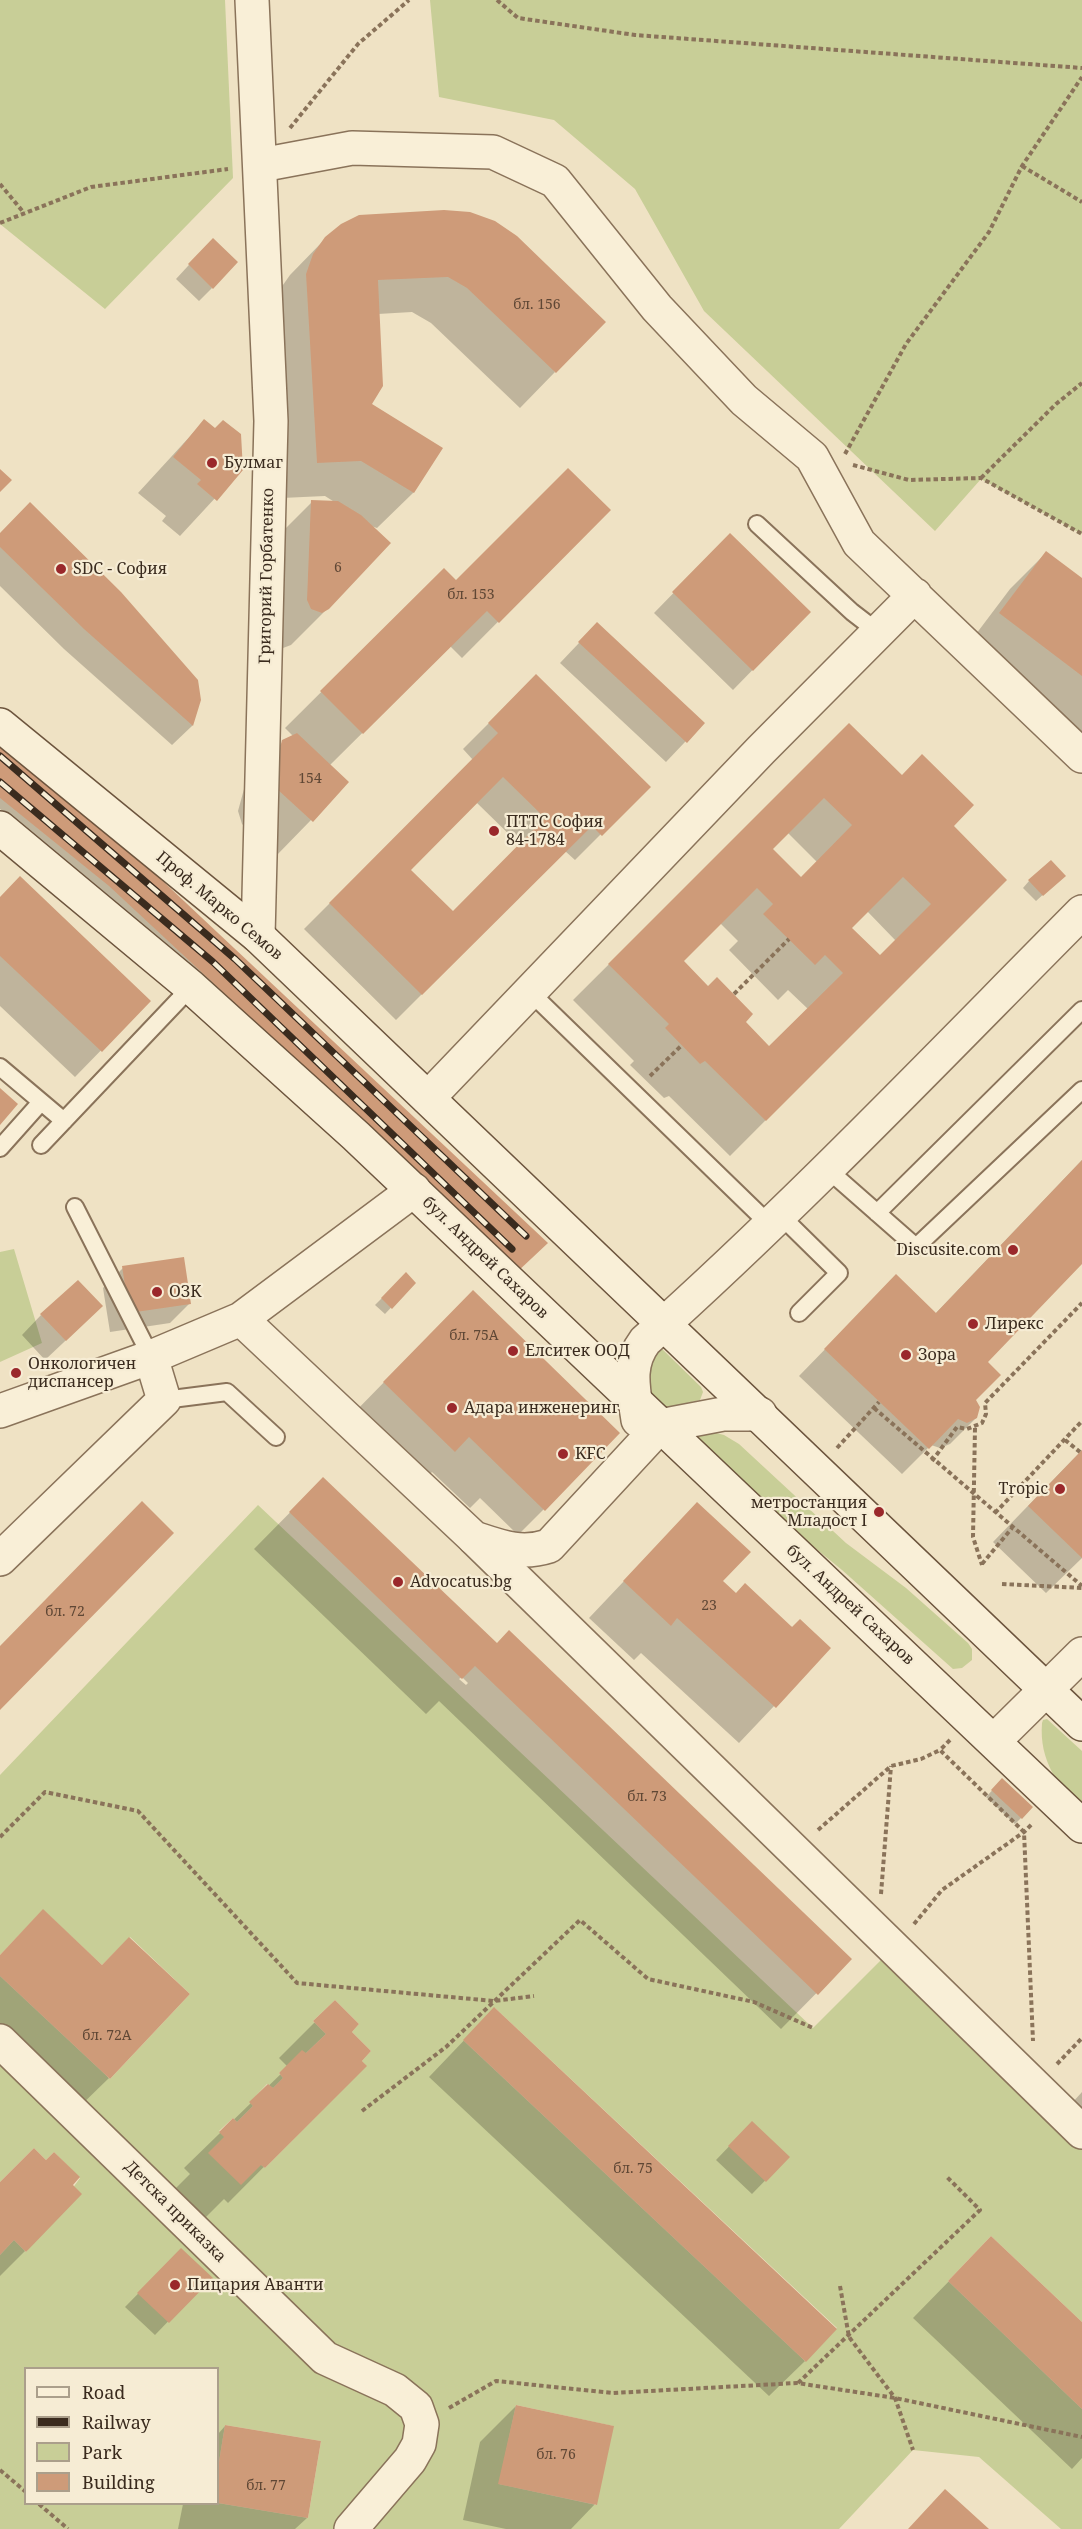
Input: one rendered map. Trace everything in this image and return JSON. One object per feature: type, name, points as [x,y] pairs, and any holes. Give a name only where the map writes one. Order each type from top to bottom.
[{"type":"street","name":"Григорий Горбатенко","points":[[252,0],[271,421],[258,936]]},
{"type":"street","points":[[261,165],[352,148],[493,152],[555,181],[657,308],[744,400],[812,457],[859,543],[1082,756]]},
{"type":"street","points":[[915,595],[761,750],[428,1098],[1082,1724]]},
{"type":"street","name":"Проф. Марко Семов","points":[[0,725],[258,936],[428,1098]]},
{"type":"street","points":[[0,828],[191,987],[414,1190]]},
{"type":"street","points":[[636,1402],[631,1375],[634,1360],[645,1341],[775,1220],[1082,912]]},
{"type":"street","name":"бул. Андрей Сахаров","points":[[0,1411],[151,1357],[241,1319],[414,1190],[636,1402],[651,1436],[994,1740],[1082,1826]]},
{"type":"street","points":[[241,1319],[474,1538],[1082,2132]]},
{"type":"street","points":[[0,1559],[164,1400],[151,1357]]},
{"type":"street","points":[[474,1538],[514,1551],[532,1551],[549,1546],[651,1436],[723,1414],[760,1414]]},
{"type":"street","points":[[994,1740],[1082,1654]]},
{"type":"street","name":"Детска приказка","points":[[0,2041],[325,2358],[395,2390],[416,2407],[422,2424]]},
{"type":"street","points":[[351,2529],[410,2460],[419,2444],[422,2424]]},
{"type":"lane","points":[[757,524],[852,612],[878,632]]},
{"type":"lane","points":[[41,1145],[191,987]]},
{"type":"lane","points":[[530,992],[634,1092],[775,1220],[839,1273],[799,1313]]},
{"type":"lane","points":[[877,1213],[1082,1010]]},
{"type":"lane","points":[[0,1067],[64,1121]]},
{"type":"lane","points":[[826,1168],[916,1247],[1082,1090]]},
{"type":"lane","points":[[0,1148],[41,1102]]},
{"type":"lane","points":[[75,1207],[151,1357]]},
{"type":"lane","points":[[164,1400],[227,1392],[276,1437]]},
{"type":"path","points":[[0,223],[91,187],[261,165],[358,44],[409,0]]},
{"type":"path","points":[[497,0],[518,18],[635,35],[1082,68]]},
{"type":"path","points":[[881,388],[906,344],[989,232],[1022,166],[1082,77]]},
{"type":"path","points":[[1022,166],[1082,202]]},
{"type":"path","points":[[0,184],[24,213]]},
{"type":"path","points":[[981,478],[1056,404],[1082,383]]},
{"type":"path","points":[[841,461],[909,480],[981,478],[1082,534]]},
{"type":"path","points":[[734,994],[789,939]]},
{"type":"path","points":[[634,1092],[682,1045]]},
{"type":"path","points":[[933,1461],[957,1427],[975,1428],[982,1423],[986,1414],[985,1403],[1082,1303]]},
{"type":"path","points":[[832,1453],[879,1402]]},
{"type":"path","points":[[874,1408],[1082,1587]]},
{"type":"path","points":[[995,1514],[1082,1421]]},
{"type":"path","points":[[975,1428],[973,1537],[982,1565],[1012,1528]]},
{"type":"path","points":[[1065,1440],[1080,1452]]},
{"type":"path","points":[[1002,1584],[1082,1587]]},
{"type":"path","points":[[794,1850],[891,1766],[921,1760],[940,1750],[953,1737]]},
{"type":"path","points":[[940,1750],[1024,1832],[1035,2087]]},
{"type":"path","points":[[881,1896],[891,1766]]},
{"type":"path","points":[[0,1837],[45,1792],[138,1811],[297,1983],[494,2001],[534,1996]]},
{"type":"path","points":[[894,1947],[942,1890],[1024,1832],[1035,1820]]},
{"type":"path","points":[[362,2111],[446,2047],[580,1920],[648,1979],[754,2002],[813,2028]]},
{"type":"path","points":[[1062,2059],[1082,2038]]},
{"type":"path","points":[[797,2384],[980,2210],[947,2177]]},
{"type":"path","points":[[840,2286],[849,2337],[894,2398],[913,2450]]},
{"type":"path","points":[[422,2424],[496,2380],[613,2393],[797,2384],[894,2398],[1082,2438]]},
{"type":"path","points":[[0,2470],[24,2490]]},
{"type":"path","points":[[40,2505],[68,2529]]},
{"type":"green space","points":[[0,0],[225,0],[233,178],[105,309],[0,224]]},
{"type":"green space","points":[[430,0],[1082,0],[1082,534],[981,479],[935,531],[704,311],[635,189],[554,120],[439,97]]},
{"type":"green space","points":[[14,1249],[42,1343],[0,1362],[0,1252]]},
{"type":"green space","points":[[659,1346],[701,1387],[703,1392],[700,1400],[660,1409],[643,1390],[643,1381]]},
{"type":"green space","points":[[708,1431],[724,1435],[739,1444],[846,1543],[906,1588],[968,1643],[972,1649],[972,1660],[962,1668],[953,1669],[842,1570],[753,1497],[690,1433]]},
{"type":"green space","points":[[258,1505],[813,2028],[894,1947],[1082,2132],[1082,2322],[991,2236],[948,2281],[1082,2409],[1082,2529],[1061,2529],[979,2457],[913,2450],[839,2529],[0,2529],[0,2255],[14,2240],[26,2252],[80,2178],[54,2152],[46,2160],[34,2148],[0,2182],[0,1976],[110,2079],[190,1994],[130,1937],[102,1965],[43,1910],[0,1955],[0,1775]],"holes":[[[335,2000],[359,2024],[352,2032],[371,2051],[362,2061],[366,2066],[265,2168],[219,2131],[233,2118],[237,2122],[253,2106],[250,2102],[267,2084],[273,2088],[283,2078],[279,2073],[306,2053],[326,2034],[313,2021]],[[495,2008],[837,2328],[805,2361],[464,2041]],[[516,2405],[613,2426],[596,2505],[499,2484]]]},
{"type":"green space","points":[[1047,1719],[1082,1751],[1082,1812],[1058,1782],[1047,1761],[1042,1737],[1042,1723]]},
{"type":"building","points":[[444,210],[470,212],[495,221],[517,236],[606,322],[556,373],[467,288],[448,277],[378,280],[383,386],[372,404],[443,448],[414,493],[361,461],[317,463],[306,274],[313,254],[325,237],[341,224],[359,215]]},
{"type":"building","points":[[213,238],[238,262],[213,289],[188,264]]},
{"type":"building","name":"Булмаг","points":[[204,419],[215,428],[223,420],[241,434],[243,470],[217,501],[197,484],[201,480],[173,457]]},
{"type":"building","points":[[568,468],[611,510],[499,623],[487,611],[363,734],[320,691],[444,568],[456,580]]},
{"type":"building","points":[[0,469],[12,480],[0,492]]},
{"type":"building","points":[[311,500],[338,501],[361,515],[391,543],[329,609],[322,613],[311,609],[307,600]]},
{"type":"building","points":[[30,502],[121,592],[198,680],[201,700],[193,726],[84,629],[0,547],[0,533]]},
{"type":"building","points":[[730,533],[811,612],[753,671],[672,592]]},
{"type":"building","points":[[1046,551],[1082,578],[1082,676],[999,613]]},
{"type":"building","points":[[597,622],[705,723],[687,743],[578,642]]},
{"type":"building","points":[[536,674],[651,787],[602,836],[592,826],[422,995],[329,903],[498,733],[488,723]],"holes":[[[503,777],[545,818],[453,911],[411,870]]]},
{"type":"building","points":[[849,723],[902,775],[922,754],[974,805],[954,826],[1007,880],[766,1121],[705,1061],[700,1064],[665,1028],[669,1024],[608,964]],"holes":[[[824,798],[852,825],[801,877],[773,849]],[[903,877],[931,904],[880,955],[852,928]],[[757,888],[773,904],[763,914],[815,965],[825,955],[843,973],[769,1046],[746,1022],[753,1014],[717,977],[708,986],[684,961]]]},
{"type":"building","points":[[297,733],[349,782],[313,822],[277,789],[273,776],[282,740]]},
{"type":"building","points":[[0,744],[135,855],[548,1243],[516,1273],[282,1047],[109,886],[0,798]]},
{"type":"building","points":[[1051,860],[1066,876],[1043,896],[1028,880]]},
{"type":"building","points":[[20,876],[151,1001],[102,1052],[0,956],[0,897]]},
{"type":"building","points":[[0,1088],[18,1104],[0,1125]]},
{"type":"building","points":[[1082,1160],[1082,1264],[988,1362],[1001,1375],[976,1400],[980,1407],[977,1418],[967,1423],[958,1419],[929,1449],[824,1349],[896,1274],[936,1313]]},
{"type":"building","points":[[184,1257],[191,1304],[129,1313],[122,1266]]},
{"type":"building","points":[[406,1272],[416,1283],[392,1309],[381,1298]]},
{"type":"building","points":[[78,1280],[103,1306],[66,1341],[40,1314]]},
{"type":"building","points":[[473,1290],[620,1433],[545,1511],[469,1437],[455,1452],[383,1382]]},
{"type":"building","points":[[1082,1450],[1082,1558],[1028,1506]]},
{"type":"building","points":[[323,1477],[497,1643],[509,1630],[852,1959],[818,1995],[475,1666],[462,1679],[289,1512]]},
{"type":"building","points":[[142,1501],[174,1533],[0,1710],[0,1646]]},
{"type":"building","points":[[697,1502],[751,1552],[723,1581],[736,1593],[745,1583],[792,1627],[800,1619],[831,1648],[776,1708],[677,1618],[671,1626],[623,1581]]},
{"type":"building","points":[[1002,1778],[1033,1807],[1022,1819],[991,1790]]},
{"type":"building","points":[[43,1909],[102,1965],[129,1937],[190,1994],[110,2079],[0,1976],[0,1955]]},
{"type":"building","points":[[335,2000],[359,2024],[352,2032],[371,2051],[362,2061],[367,2066],[265,2168],[261,2165],[241,2185],[208,2153],[224,2137],[219,2132],[233,2118],[237,2122],[253,2106],[249,2102],[268,2084],[273,2088],[283,2078],[279,2073],[302,2050],[306,2053],[326,2034],[313,2021]]},
{"type":"building","points":[[494,2007],[837,2329],[806,2362],[463,2040]]},
{"type":"building","points":[[752,2121],[790,2157],[766,2182],[728,2146]]},
{"type":"building","points":[[34,2148],[46,2160],[54,2152],[80,2177],[73,2185],[82,2194],[26,2252],[14,2240],[0,2255],[0,2182]]},
{"type":"building","points":[[991,2236],[1082,2322],[1082,2409],[948,2281]]},
{"type":"building","name":"Пицария Аванти","points":[[181,2248],[213,2278],[169,2323],[137,2293]]},
{"type":"building","points":[[516,2405],[614,2426],[597,2505],[498,2484]]},
{"type":"building","points":[[225,2425],[321,2441],[308,2518],[219,2503],[219,2462]]},
{"type":"building","points":[[945,2489],[989,2529],[908,2529]]},
{"type":"railway","points":[[0,756],[235,959],[526,1236]]},
{"type":"railway","points":[[0,782],[213,962],[512,1249]]},
{"type":"place","name":"Булмаг","points":[[212,463]]},
{"type":"place","name":"SDC - София","points":[[61,569]]},
{"type":"place","name":"ПТТС София 84-1784","points":[[494,831]]},
{"type":"place","name":"Discusite.com","points":[[1013,1250]]},
{"type":"place","name":"ОЗК","points":[[157,1292]]},
{"type":"place","name":"Лирекс","points":[[973,1324]]},
{"type":"place","name":"Елситек ООД","points":[[513,1351]]},
{"type":"place","name":"Зора","points":[[906,1355]]},
{"type":"place","name":"Онкологичен диспансер","points":[[16,1373]]},
{"type":"place","name":"Адара инженеринг","points":[[452,1408]]},
{"type":"place","name":"KFC","points":[[563,1454]]},
{"type":"place","name":"Tropic","points":[[1060,1489]]},
{"type":"place","name":"метростанция Младост I","points":[[879,1512]]},
{"type":"place","name":"Advocatus.bg","points":[[398,1582]]},
{"type":"place","name":"Пицария Аванти","points":[[175,2285]]}]
